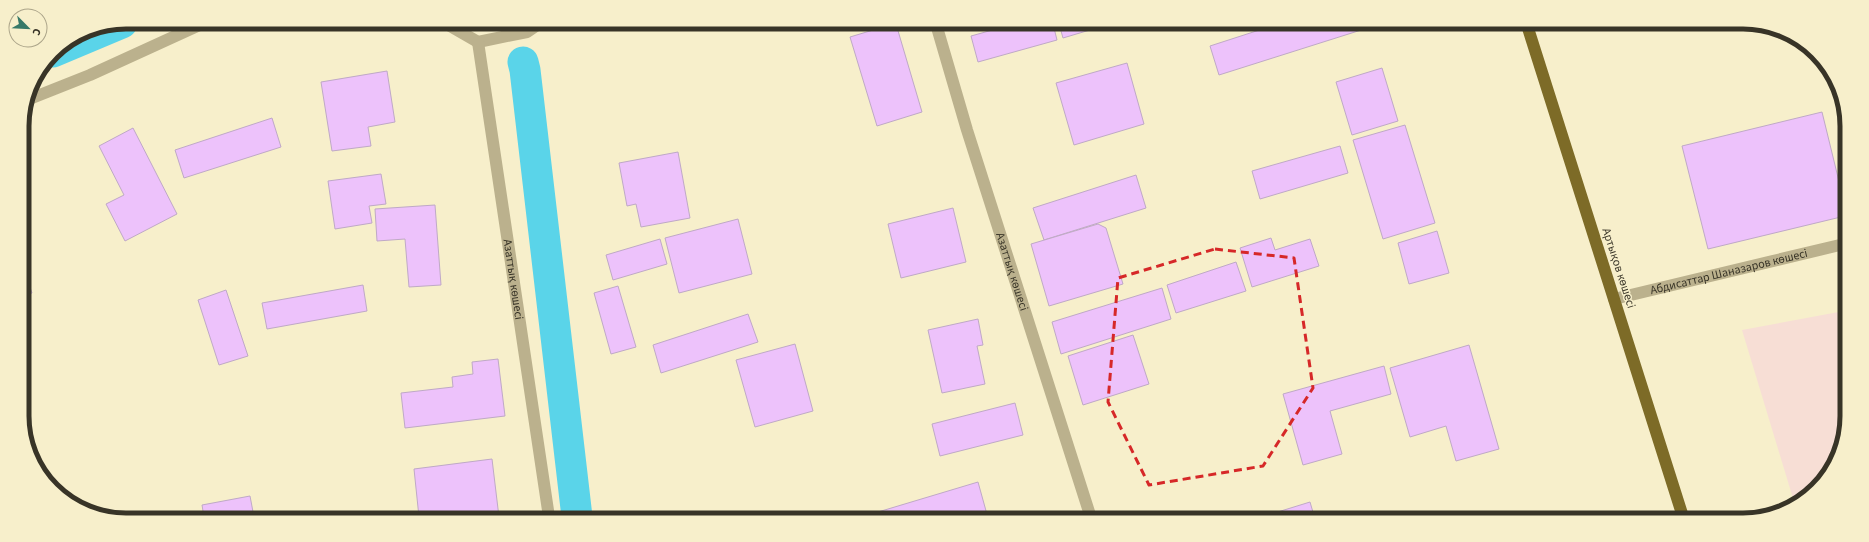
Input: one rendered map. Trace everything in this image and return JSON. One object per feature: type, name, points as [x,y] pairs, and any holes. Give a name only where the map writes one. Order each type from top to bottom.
[{"type":"highway","name":"Артықов көшесі","points":[[1528,29],[1682,513]]},
{"type":"street","points":[[33,98],[90,75],[179,29]]},
{"type":"street","points":[[455,29],[478,42],[527,32],[531,29]]},
{"type":"street","name":"Азаттық көшесі","points":[[937,29],[967,130],[1089,513]]},
{"type":"street","name":"Азаттық көшесі","points":[[478,42],[547,513]]},
{"type":"street","name":"Абдисаттар Шаназаров көшесі","points":[[1614,299],[1840,245]]},
{"type":"highlighted area","points":[[1215,249],[1294,258],[1313,388],[1263,466],[1149,485],[1108,402],[1118,278]]},
{"type":"shaded area","points":[[1840,312],[1840,416],[1837,441],[1833,453],[1824,470],[1807,489],[1793,499],[1742,330]]},
{"type":"building","points":[[876,29],[897,29],[922,112],[877,126],[850,37]]},
{"type":"building","points":[[996,29],[1054,29],[1057,40],[978,62],[971,36]]},
{"type":"building","points":[[1060,29],[1093,29],[1063,38]]},
{"type":"building","points":[[1263,29],[1364,29],[1219,75],[1210,46]]},
{"type":"building","points":[[1127,63],[1144,124],[1074,145],[1056,83]]},
{"type":"building","points":[[1382,68],[1398,121],[1352,135],[1336,82]]},
{"type":"building","points":[[387,71],[395,122],[368,127],[371,146],[332,151],[321,82]]},
{"type":"building","points":[[1822,112],[1840,186],[1840,217],[1708,249],[1682,146]]},
{"type":"building","points":[[272,118],[281,147],[184,178],[175,150]]},
{"type":"building","points":[[1405,125],[1435,223],[1383,239],[1353,140]]},
{"type":"building","points":[[133,128],[177,214],[125,241],[106,204],[124,195],[99,146]]},
{"type":"building","points":[[1340,146],[1348,173],[1260,199],[1252,171]]},
{"type":"building","points":[[678,152],[690,218],[641,227],[636,204],[627,206],[619,163]]},
{"type":"building","points":[[381,174],[386,204],[369,206],[372,223],[335,229],[328,181]]},
{"type":"building","points":[[1136,175],[1146,208],[1044,240],[1033,208]]},
{"type":"building","points":[[435,205],[441,285],[409,287],[405,239],[377,241],[375,209]]},
{"type":"building","points":[[953,208],[966,262],[901,278],[888,224]]},
{"type":"building","points":[[738,219],[752,274],[679,293],[665,238]]},
{"type":"building","points":[[1098,224],[1106,228],[1123,284],[1049,306],[1031,244]]},
{"type":"building","points":[[1437,231],[1449,273],[1409,284],[1398,243]]},
{"type":"building","points":[[1271,238],[1275,250],[1310,239],[1319,266],[1252,287],[1240,248]]},
{"type":"building","points":[[660,239],[667,264],[613,280],[606,255]]},
{"type":"building","points":[[1236,262],[1246,291],[1176,313],[1167,285]]},
{"type":"building","points":[[29,285],[32,293],[29,294]]},
{"type":"building","points":[[363,285],[367,311],[267,329],[262,303]]},
{"type":"building","points":[[618,286],[636,347],[611,354],[594,293]]},
{"type":"building","points":[[1162,288],[1171,319],[1061,354],[1052,322]]},
{"type":"building","points":[[226,290],[248,356],[219,365],[198,300]]},
{"type":"building","points":[[748,314],[758,342],[661,373],[653,345]]},
{"type":"building","points":[[978,319],[983,345],[977,346],[985,384],[942,393],[928,330]]},
{"type":"building","points":[[1133,335],[1149,384],[1083,405],[1068,356]]},
{"type":"building","points":[[795,344],[813,411],[755,427],[736,360]]},
{"type":"building","points":[[1469,345],[1499,449],[1456,461],[1446,426],[1410,437],[1390,368]]},
{"type":"building","points":[[498,359],[505,416],[405,428],[401,393],[453,387],[452,377],[473,374],[472,362]]},
{"type":"building","points":[[1384,366],[1391,394],[1330,411],[1342,454],[1303,465],[1283,394]]},
{"type":"building","points":[[1015,403],[1023,435],[940,456],[932,424]]},
{"type":"building","points":[[492,459],[499,513],[419,513],[414,469]]},
{"type":"building","points":[[978,482],[987,513],[875,513]]},
{"type":"building","points":[[250,496],[253,513],[203,513],[202,505]]},
{"type":"building","points":[[1310,502],[1313,513],[1274,513]]},
{"type":"waterway","points":[[78,41],[99,33]]},
{"type":"waterway","points":[[523,62],[577,513]]}]
